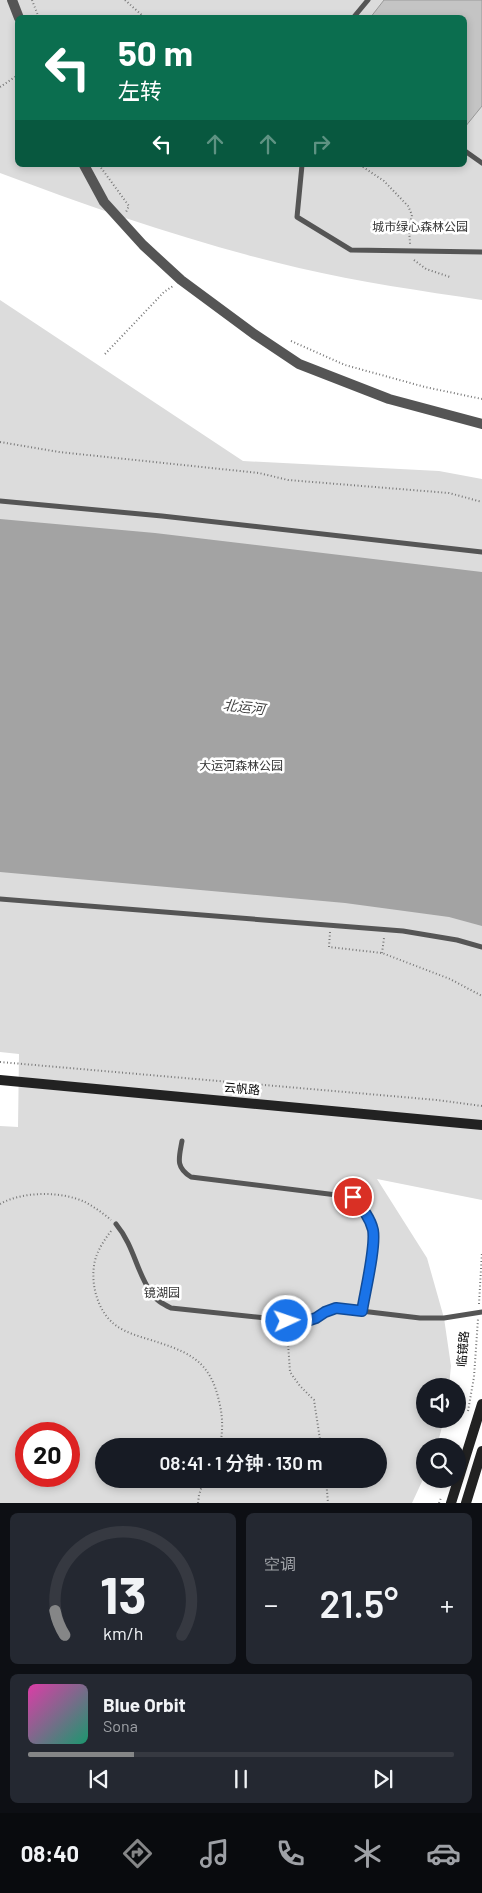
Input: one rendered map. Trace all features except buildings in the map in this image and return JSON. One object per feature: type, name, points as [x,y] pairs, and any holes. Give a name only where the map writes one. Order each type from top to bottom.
[{"type":"street","points":[[12,0],[17,15]]},
{"type":"street","points":[[85,167],[104,202],[143,245],[181,280],[254,334],[299,364],[389,399],[482,424]]},
{"type":"street","name":"云帆路","points":[[0,1080],[482,1125]]},
{"type":"street","points":[[451,1503],[482,1404]]},
{"type":"street","points":[[466,1503],[482,1452]]},
{"type":"lane","points":[[356,15],[368,0]]},
{"type":"lane","points":[[467,152],[482,161]]},
{"type":"lane","points":[[302,167],[297,217],[351,250],[482,252]]},
{"type":"lane","points":[[0,501],[482,552]]},
{"type":"lane","points":[[0,899],[386,930],[457,940],[482,947]]},
{"type":"lane","points":[[182,1142],[178,1162],[183,1172],[191,1177],[353,1197],[365,1212],[373,1230],[362,1311]]},
{"type":"lane","points":[[116,1224],[125,1235],[150,1291],[159,1302],[171,1308],[304,1322],[336,1308],[420,1318],[444,1318],[480,1312]]},
{"type":"path","points":[[32,0],[38,15]]},
{"type":"path","points":[[125,0],[142,15]]},
{"type":"path","points":[[0,87],[15,78]]},
{"type":"path","points":[[100,167],[129,206],[121,220]]},
{"type":"path","points":[[363,167],[384,181],[408,206],[412,215],[409,229],[410,255],[426,269],[450,277]]},
{"type":"path","points":[[105,354],[164,292],[181,280]]},
{"type":"path","points":[[291,341],[345,365],[424,387],[482,399]]},
{"type":"path","points":[[0,442],[59,452],[259,473],[288,480],[449,493],[482,502]]},
{"type":"path","points":[[330,925],[329,947],[382,952],[450,978],[482,996]]},
{"type":"path","points":[[382,952],[386,930]]},
{"type":"path","name":"云帆路","points":[[0,1062],[437,1100],[482,1106]]},
{"type":"path","points":[[0,1204],[9,1198],[37,1195],[63,1196],[84,1202],[116,1224],[96,1256],[93,1272],[96,1292],[103,1309],[115,1324],[140,1336],[179,1350],[196,1359],[206,1369],[213,1380],[223,1419],[222,1438]]},
{"type":"path","name":"临镜路","points":[[467,1413],[474,1377],[480,1312],[482,1252]]},
{"type":"path","points":[[287,1321],[290,1372],[300,1386],[314,1400],[320,1438]]},
{"type":"path","points":[[198,1503],[201,1488]]},
{"type":"path","points":[[327,1488],[328,1503]]},
{"type":"green space","name":"城市绿心森林公园","points":[[0,0],[482,0],[482,300],[345,278],[261,259],[148,225],[0,173]]},
{"type":"green space","name":"大运河森林公园","points":[[0,300],[243,461],[439,471],[482,479],[482,1200],[377,1179],[427,1258],[444,1318],[451,1366],[450,1378],[416,1378],[416,1428],[442,1428],[439,1438],[416,1438],[416,1488],[419,1488],[412,1503],[0,1503],[0,1126],[18,1127],[19,1054],[0,1052]]},
{"type":"water","name":"北运河","points":[[0,519],[155,533],[482,572],[482,926],[449,917],[345,903],[0,872]]},
{"type":"route","points":[[287,1321],[304,1322],[336,1308],[362,1311],[373,1230],[365,1212],[353,1197]]},
{"type":"park label","name":"镜湖园","points":[[162,1293]]}]
